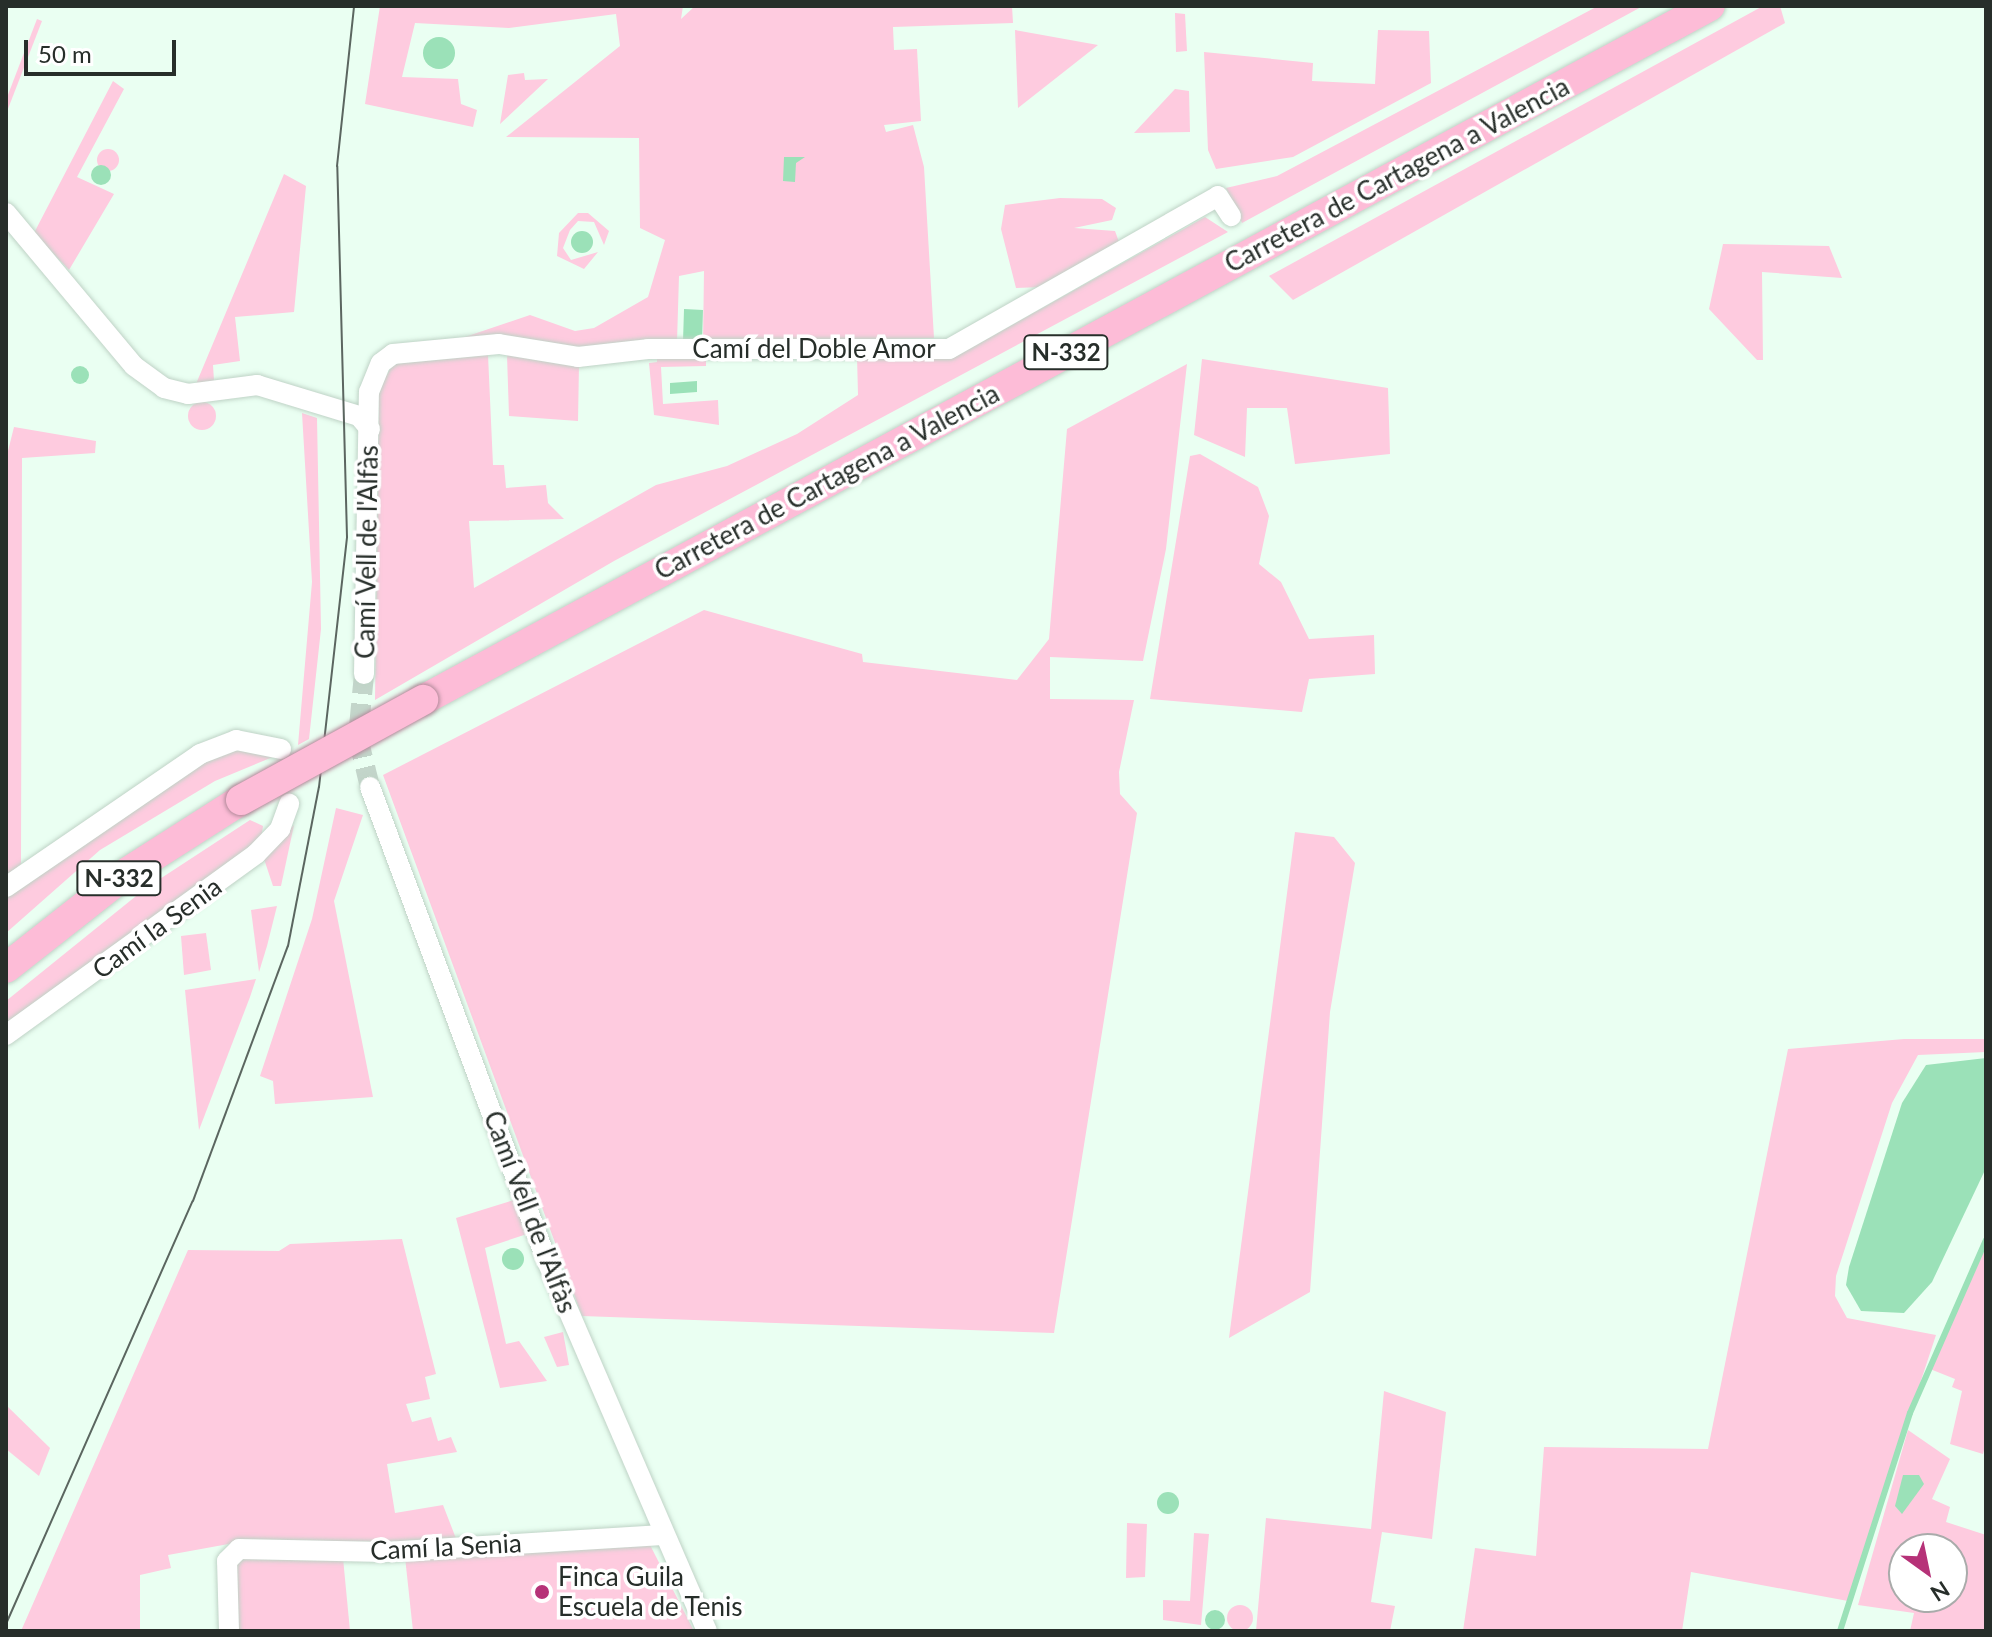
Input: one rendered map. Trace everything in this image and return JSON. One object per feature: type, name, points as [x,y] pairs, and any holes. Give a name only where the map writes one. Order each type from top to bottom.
[{"type":"highway","name":"Carretera de Cartagena a Valencia","points":[[6,968],[128,872],[241,800],[1710,6]]},
{"type":"street","name":"Camí del Doble Amor","points":[[369,392],[381,363],[393,354],[499,344],[578,357],[648,349],[949,349],[1218,196],[1231,216]]},
{"type":"street","name":"Camí Vell de l'Alfàs","points":[[6,213],[134,366],[164,388],[188,394],[257,385],[342,410],[370,429]]},
{"type":"street","name":"Camí Vell de l'Alfàs","points":[[342,410],[369,392]]},
{"type":"street","name":"Camí Vell de l'Alfàs","points":[[364,674],[369,392]]},
{"type":"street","points":[[6,887],[200,754],[236,740],[281,749]]},
{"type":"street","name":"Camí Vell de l'Alfàs","points":[[370,787],[546,1259],[662,1535],[707,1631]]},
{"type":"street","name":"Camí la Senia","points":[[6,1035],[256,854],[280,829],[289,804]]},
{"type":"street","name":"Camí la Senia","points":[[229,1631],[230,1552],[385,1552],[662,1535]]},
{"type":"shaded area","points":[[380,6],[683,6],[681,19],[695,6],[1012,6],[1013,23],[893,27],[894,50],[917,49],[921,121],[884,125],[886,132],[913,125],[924,167],[934,338],[703,343],[704,271],[679,276],[677,342],[582,351],[524,338],[462,338],[530,315],[575,331],[594,328],[648,297],[665,240],[640,228],[639,138],[506,137],[620,46],[616,14],[509,28],[415,23],[402,77],[458,79],[461,104],[477,110],[473,127],[365,104]]},
{"type":"shaded area","points":[[1598,6],[1643,6],[1242,223],[1226,188],[1277,176]]},
{"type":"shaded area","points":[[1763,6],[1780,6],[1785,23],[1293,300],[1269,276]]},
{"type":"shaded area","points":[[1175,13],[1185,14],[1187,51],[1176,52]]},
{"type":"shaded area","points":[[37,19],[42,21],[6,114],[6,100]]},
{"type":"shaded area","points":[[1015,30],[1098,45],[1018,108]]},
{"type":"shaded area","points":[[1378,30],[1429,31],[1431,83],[1293,157],[1216,169],[1208,150],[1204,52],[1313,63],[1312,81],[1375,84]]},
{"type":"shaded area","points":[[439,37],[450,42],[455,53],[450,64],[439,69],[428,64],[423,53],[428,42]]},
{"type":"shaded area","points":[[524,73],[525,80],[548,79],[500,124],[508,75]]},
{"type":"shaded area","points":[[113,81],[124,89],[77,177],[114,194],[69,270],[34,233]]},
{"type":"shaded area","points":[[1175,89],[1189,91],[1190,132],[1134,133]]},
{"type":"shaded area","points":[[108,149],[116,152],[119,160],[116,168],[108,171],[100,168],[97,160],[100,152]]},
{"type":"shaded area","points":[[784,157],[805,157],[796,163],[795,182],[783,181]]},
{"type":"shaded area","points":[[101,165],[108,168],[111,175],[108,182],[101,185],[94,182],[91,175],[94,168]]},
{"type":"shaded area","points":[[284,174],[306,186],[294,312],[235,317],[240,361],[213,365],[214,381],[196,384]]},
{"type":"shaded area","points":[[1060,198],[1102,199],[1116,208],[1112,220],[1074,228],[1115,231],[1119,242],[1042,287],[1016,288],[1001,229],[1005,205]]},
{"type":"shaded area","points":[[578,213],[588,213],[609,231],[604,245],[594,222],[578,221],[570,230],[563,248],[571,260],[598,252],[584,269],[557,256],[559,233]]},
{"type":"shaded area","points":[[1205,217],[1228,232],[614,561],[375,700],[379,388],[394,363],[488,355],[493,465],[504,465],[506,488],[546,485],[548,503],[564,519],[469,521],[474,588],[656,485],[727,466],[797,434],[858,395],[857,356],[949,356],[971,348]]},
{"type":"shaded area","points":[[582,231],[590,234],[593,242],[590,250],[582,253],[574,250],[571,242],[574,234]]},
{"type":"shaded area","points":[[1723,244],[1829,246],[1842,278],[1762,272],[1763,360],[1757,360],[1709,309]]},
{"type":"shaded area","points":[[684,309],[703,310],[702,341],[683,341]]},
{"type":"shaded area","points":[[657,354],[706,355],[706,366],[661,367],[663,404],[718,400],[719,425],[654,415],[649,363],[657,362]]},
{"type":"shaded area","points":[[507,355],[579,364],[578,421],[509,416]]},
{"type":"shaded area","points":[[1202,359],[1388,388],[1390,454],[1295,464],[1287,408],[1247,408],[1245,457],[1194,435]]},
{"type":"shaded area","points":[[1187,364],[1166,549],[1143,661],[1050,657],[1050,699],[1134,700],[1119,772],[1120,794],[1137,813],[1054,1333],[582,1316],[383,775],[704,610],[862,654],[863,662],[1017,680],[1049,639],[1067,429]]},
{"type":"shaded area","points":[[80,366],[89,375],[80,384],[71,375]]},
{"type":"shaded area","points":[[697,381],[697,392],[670,394],[670,383]]},
{"type":"shaded area","points":[[202,402],[212,406],[216,416],[212,426],[202,430],[192,426],[188,416],[192,406]]},
{"type":"shaded area","points":[[302,413],[317,418],[321,629],[309,739],[298,745],[312,582]]},
{"type":"shaded area","points":[[14,427],[96,441],[95,453],[22,458],[21,864],[6,877],[6,459]]},
{"type":"shaded area","points":[[1200,454],[1258,487],[1269,516],[1259,564],[1281,582],[1309,639],[1374,635],[1375,674],[1309,679],[1302,712],[1150,699],[1190,456]]},
{"type":"shaded area","points":[[246,747],[275,756],[215,781],[100,850],[6,933],[6,897],[25,879],[199,761]]},
{"type":"shaded area","points":[[336,808],[363,815],[334,901],[373,1097],[275,1104],[273,1081],[260,1076],[312,919]]},
{"type":"shaded area","points":[[250,820],[263,826],[261,839],[6,1023],[6,1001],[146,888]]},
{"type":"shaded area","points":[[294,825],[281,886],[273,886],[263,856]]},
{"type":"shaded area","points":[[1295,832],[1334,837],[1355,863],[1330,1012],[1310,1292],[1229,1338]]},
{"type":"shaded area","points":[[277,906],[267,946],[259,972],[251,910]]},
{"type":"shaded area","points":[[206,933],[211,970],[184,975],[181,936]]},
{"type":"shaded area","points":[[256,979],[250,997],[199,1130],[185,990]]},
{"type":"shaded area","points":[[1904,1039],[1986,1039],[1986,1052],[1918,1055],[1892,1103],[1836,1276],[1835,1296],[1847,1318],[1936,1335],[1848,1601],[1691,1572],[1682,1631],[1463,1631],[1475,1548],[1536,1556],[1544,1447],[1708,1449],[1788,1049]]},
{"type":"shaded area","points":[[1986,1058],[1986,1168],[1932,1282],[1904,1313],[1861,1311],[1846,1285],[1849,1267],[1902,1103],[1926,1065]]},
{"type":"shaded area","points":[[514,1200],[527,1234],[485,1248],[506,1344],[519,1341],[547,1381],[500,1388],[456,1218]]},
{"type":"shaded area","points":[[402,1239],[436,1374],[425,1377],[430,1399],[406,1404],[412,1422],[431,1417],[438,1441],[451,1437],[457,1452],[387,1464],[395,1513],[443,1505],[457,1541],[234,1543],[168,1555],[171,1568],[140,1575],[140,1631],[21,1631],[188,1250],[279,1251],[290,1244]]},
{"type":"shaded area","points":[[1986,1247],[1986,1443],[1983,1454],[1950,1444],[1962,1391],[1952,1387],[1955,1379],[1930,1369]]},
{"type":"shaded area","points":[[509,1248],[517,1248],[524,1259],[517,1270],[509,1270],[502,1263],[502,1255]]},
{"type":"shaded area","points":[[563,1332],[569,1365],[557,1367],[544,1337]]},
{"type":"shaded area","points":[[1384,1391],[1446,1412],[1432,1539],[1382,1532],[1371,1602],[1395,1606],[1390,1631],[1256,1631],[1266,1518],[1371,1529]]},
{"type":"shaded area","points":[[6,1405],[50,1448],[39,1476],[6,1449]]},
{"type":"shaded area","points":[[1908,1430],[1950,1459],[1932,1499],[1950,1507],[1946,1522],[1986,1535],[1986,1631],[1910,1631],[1914,1613],[1968,1613],[1968,1533],[1888,1533],[1888,1609],[1858,1605]]},
{"type":"shaded area","points":[[1903,1475],[1919,1475],[1924,1484],[1902,1514],[1895,1506]]},
{"type":"shaded area","points":[[1164,1492],[1172,1492],[1179,1503],[1172,1514],[1164,1514],[1157,1507],[1157,1499]]},
{"type":"shaded area","points":[[1127,1523],[1147,1524],[1145,1577],[1126,1578]]},
{"type":"shaded area","points":[[1194,1533],[1209,1534],[1201,1625],[1163,1620],[1163,1600],[1190,1601]]},
{"type":"shaded area","name":"Finca Guila Escuela de Tenis","points":[[649,1543],[694,1631],[413,1631],[405,1557]]},
{"type":"shaded area","points":[[236,1557],[343,1558],[350,1631],[234,1631]]},
{"type":"shaded area","points":[[1240,1605],[1249,1609],[1253,1618],[1249,1627],[1240,1631],[1231,1627],[1227,1618],[1231,1609]]},
{"type":"shaded area","points":[[1215,1610],[1222,1613],[1225,1620],[1222,1627],[1215,1630],[1208,1627],[1205,1620],[1208,1613]]},
{"type":"waterway","points":[[1840,1631],[1910,1413],[1986,1240]]},
{"type":"tunnel","points":[[364,674],[358,738],[370,787]]},
{"type":"tram line","points":[[6,1624],[193,1201],[288,946],[319,787],[347,537],[337,166],[354,6]]},
{"type":"place","name":"Finca Guila Escuela de Tenis","points":[[542,1592]]}]
